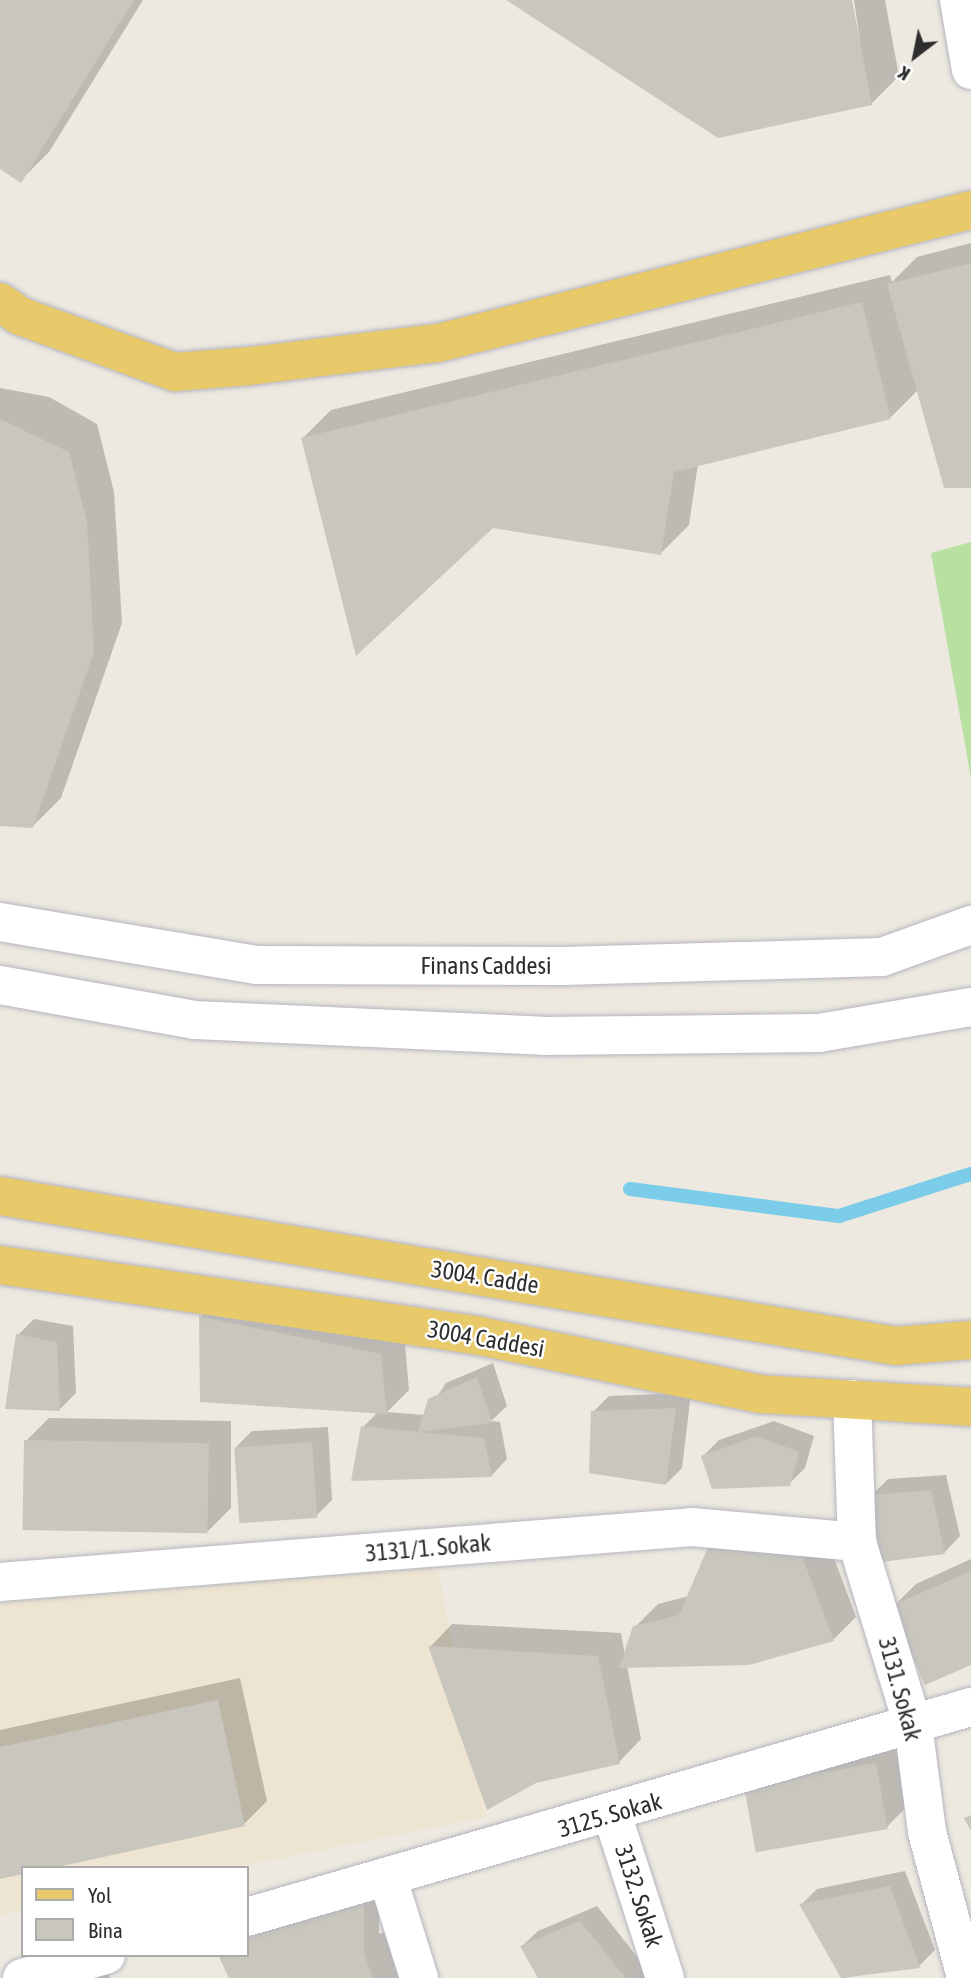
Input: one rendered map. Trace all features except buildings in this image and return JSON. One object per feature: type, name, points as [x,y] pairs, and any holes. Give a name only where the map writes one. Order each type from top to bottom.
[{"type":"main road","points":[[0,302],[176,372],[250,366],[439,342],[971,210]]},
{"type":"main road","name":"3004. Cadde","points":[[0,1196],[895,1346],[971,1340]]},
{"type":"main road","name":"3004 Caddesi","points":[[7,1268],[480,1336],[760,1394],[971,1407]]},
{"type":"street","points":[[959,0],[971,70]]},
{"type":"street","name":"Finans Caddesi","points":[[0,922],[256,965],[508,966],[882,957],[971,925]]},
{"type":"street","points":[[0,985],[195,1020],[543,1036],[819,1033],[971,1007]]},
{"type":"street","name":"3131. Sokak","points":[[852,1399],[857,1542],[914,1725],[927,1832],[966,1978]]},
{"type":"street","name":"3131/1. Sokak","points":[[0,1582],[692,1527],[857,1542]]},
{"type":"street","name":"3125. Sokak","points":[[248,1917],[388,1879],[971,1707]]},
{"type":"street","name":"3132. Sokak","points":[[612,1814],[665,1978]]},
{"type":"street","points":[[388,1879],[419,1978]]},
{"type":"street","points":[[22,1978],[99,1957]]},
{"type":"shaded area","points":[[436,1559],[486,1817],[243,1866],[21,1866],[21,1910],[0,1915],[0,1601]]},
{"type":"green space","points":[[971,542],[971,778],[931,553]]},
{"type":"waterway","points":[[630,1189],[839,1216],[971,1174]]}]
